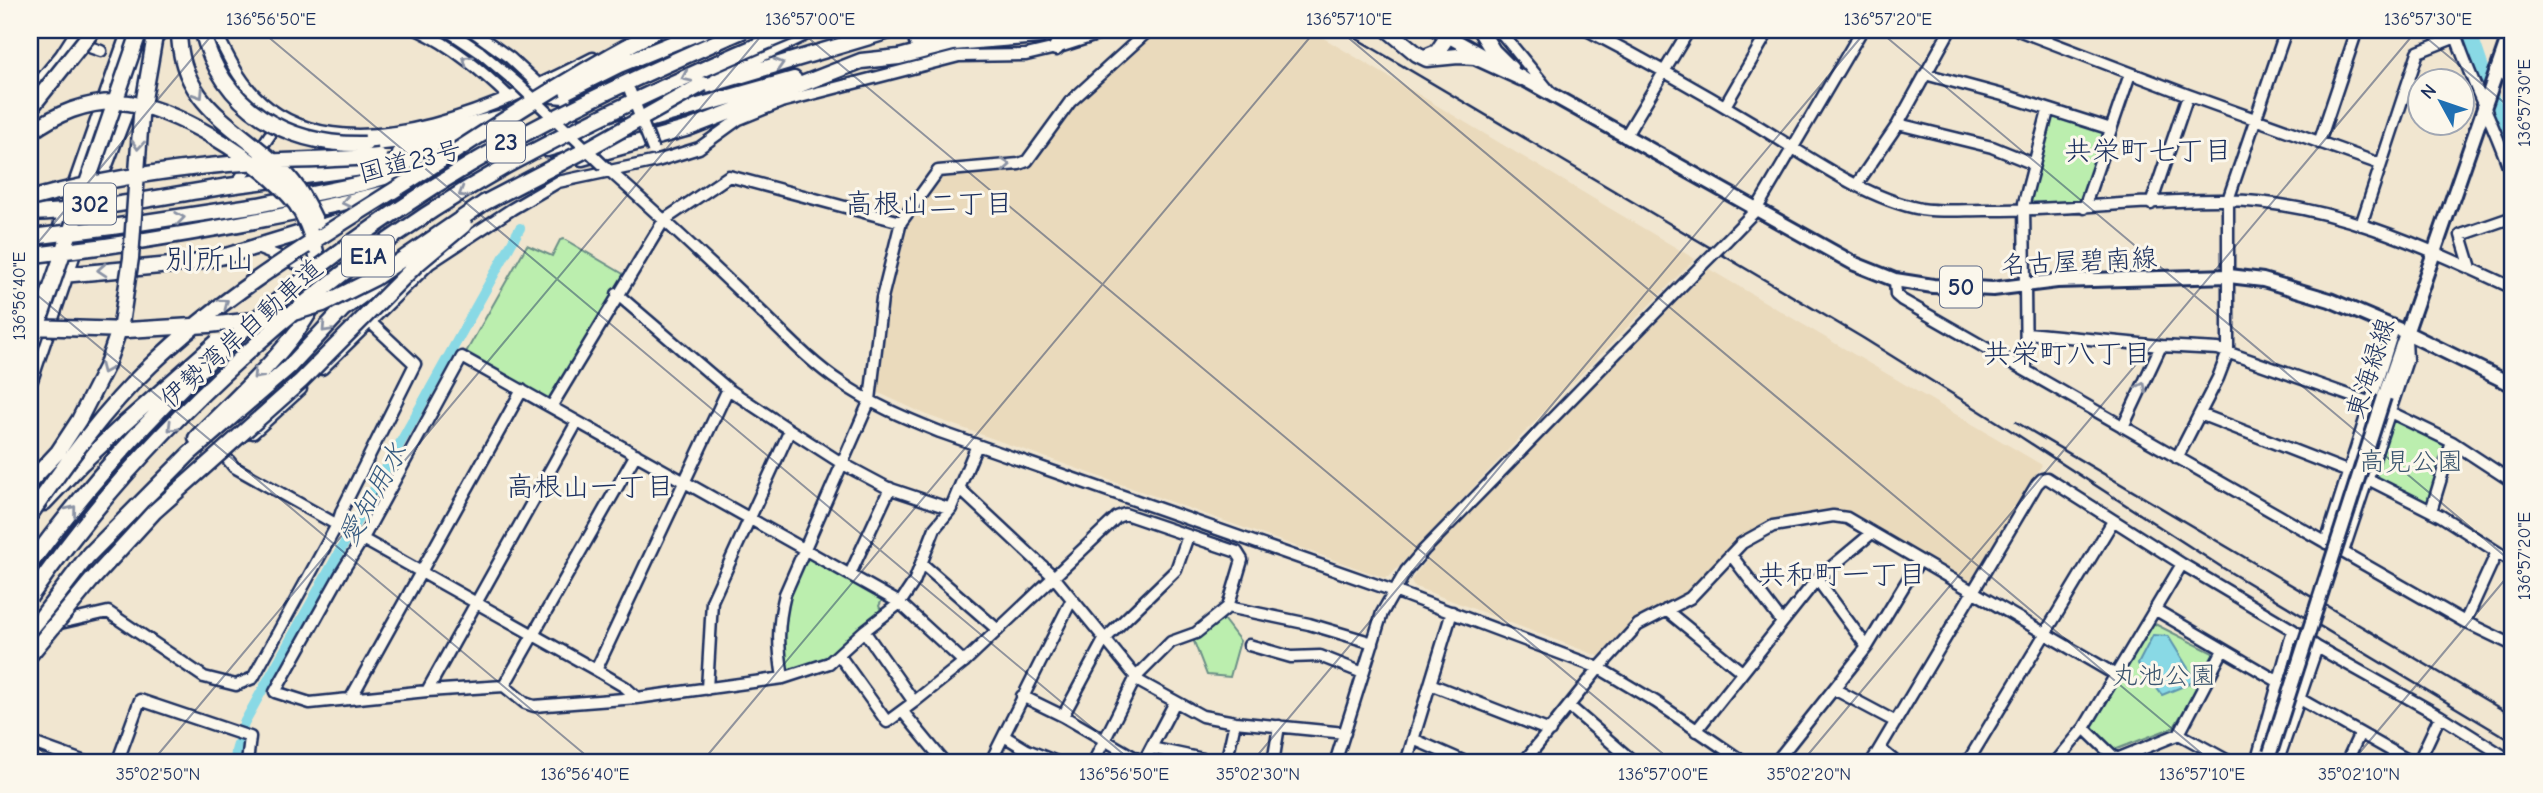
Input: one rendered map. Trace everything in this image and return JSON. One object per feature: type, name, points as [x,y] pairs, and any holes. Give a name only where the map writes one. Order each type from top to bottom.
[{"type":"highway","points":[[30,109],[93,30]]},
{"type":"highway","name":"302","points":[[30,315],[37,277],[65,212],[130,30]]},
{"type":"highway","points":[[30,348],[140,30]]},
{"type":"highway","points":[[30,632],[86,558],[126,511],[285,344],[307,316],[320,286],[324,260],[307,204],[292,181],[263,153],[226,125],[196,91],[184,64],[180,30]]},
{"type":"highway","points":[[201,30],[222,77],[243,103],[284,131],[313,141],[347,145],[385,143],[470,126],[531,109]]},
{"type":"highway","points":[[30,515],[74,454],[126,390],[167,349],[214,310],[265,273],[481,135],[586,69],[658,30]]},
{"type":"highway","points":[[30,199],[80,186],[155,173],[230,164],[354,159],[404,152],[445,142],[531,109],[619,65],[705,30]]},
{"type":"highway","name":"伊勢湾岸自動車道","points":[[30,564],[84,495],[177,394],[246,328],[352,243],[426,191],[508,143],[640,76],[744,30]]},
{"type":"highway","name":"伊勢湾岸自動車道","points":[[30,597],[78,533],[164,434],[259,344],[363,259],[506,167],[663,87],[794,30]]},
{"type":"highway","points":[[45,304],[30,336],[209,326],[280,317],[323,304],[360,287],[460,218],[753,57],[811,30]]},
{"type":"highway","name":"国道23号","points":[[35,237],[258,205],[347,187],[596,118],[893,30]]},
{"type":"highway","name":"国道23号","points":[[32,256],[261,222],[450,178],[596,134],[860,61],[955,30]]},
{"type":"highway","points":[[86,558],[189,454],[289,367],[343,309],[450,228],[473,203],[538,172],[689,128],[860,61],[899,57],[953,43],[1040,36],[1065,30]]},
{"type":"highway","points":[[1056,48],[1065,30]]},
{"type":"highway","points":[[1388,30],[1422,57],[1433,60],[1458,55],[1475,57],[1521,78]]},
{"type":"highway","points":[[1479,30],[1500,58],[1521,78]]},
{"type":"highway","points":[[1422,57],[1437,52],[1446,32]]},
{"type":"highway","points":[[30,482],[58,452],[79,420],[106,367],[121,324],[129,272],[141,116],[155,34]]},
{"type":"highway","name":"302","points":[[30,380],[88,209],[155,34]]},
{"type":"highway","points":[[30,133],[63,113],[106,103],[135,104],[167,113],[219,141],[280,186],[305,219],[319,246]]},
{"type":"highway","points":[[30,213],[65,212],[329,174],[490,146]]},
{"type":"highway","points":[[30,657],[115,554],[201,468],[301,381],[416,265],[482,212],[538,175]]},
{"type":"highway","points":[[37,277],[193,263],[257,248],[338,222],[450,178]]},
{"type":"highway","points":[[30,521],[82,463],[186,369],[297,276],[352,243]]},
{"type":"highway","points":[[30,327],[127,330]]},
{"type":"main road","name":"東海緑線","points":[[2271,760],[2384,397],[2400,330],[2433,251],[2511,30]]},
{"type":"main road","name":"名古屋碧南線","points":[[1446,32],[1521,78],[1756,210],[1854,264],[1895,280],[1933,286],[1993,289],[2025,284],[2229,276],[2263,280],[2305,290],[2400,330],[2513,385]]},
{"type":"street","points":[[30,93],[77,30]]},
{"type":"street","points":[[155,34],[180,30]]},
{"type":"street","points":[[215,30],[238,75],[252,92],[282,117],[328,132],[356,135],[392,132],[436,123],[510,99],[649,30]]},
{"type":"street","points":[[418,30],[459,54],[510,99]]},
{"type":"street","points":[[447,30],[480,52],[517,84],[804,352],[839,382],[870,400],[907,419],[1452,612],[1598,668],[1656,702],[1745,763]]},
{"type":"street","points":[[471,30],[510,58],[552,97],[577,100],[685,52],[723,30]]},
{"type":"street","points":[[30,657],[127,547],[224,455],[275,415],[429,263],[512,209],[558,183],[607,169],[657,161],[699,148],[732,123],[781,102],[959,56],[1026,55],[1112,30]]},
{"type":"street","points":[[783,678],[777,639],[778,620],[785,594],[870,400],[882,298],[901,222],[938,171],[1027,161],[1070,102],[1149,30]]},
{"type":"street","points":[[1499,30],[1553,96]]},
{"type":"street","points":[[1587,30],[1604,34],[1664,73],[1857,184],[1895,202],[1922,209],[2023,211],[2228,200],[2280,205],[2329,214],[2361,225],[2433,251],[2513,288]]},
{"type":"street","points":[[1625,137],[1689,30]]},
{"type":"street","points":[[1725,106],[1769,30]]},
{"type":"street","points":[[1335,763],[1382,613],[1406,571],[1756,210],[1862,30]]},
{"type":"street","points":[[1857,184],[1898,124],[1950,30]]},
{"type":"street","points":[[2021,30],[2130,74],[2380,164]]},
{"type":"street","points":[[2177,458],[2218,378],[2228,352],[2228,200],[2286,30]]},
{"type":"street","points":[[2319,142],[2357,30]]},
{"type":"street","points":[[2361,225],[2418,52],[2455,33],[2486,102],[2490,123],[2501,143],[2513,180]]},
{"type":"street","points":[[1040,36],[1056,48]]},
{"type":"street","points":[[71,40],[101,51]]},
{"type":"street","points":[[1925,74],[2111,129]]},
{"type":"street","points":[[2084,208],[2130,74]]},
{"type":"street","points":[[2495,74],[2513,78]]},
{"type":"street","points":[[624,78],[657,161]]},
{"type":"street","points":[[2151,204],[2188,95]]},
{"type":"street","points":[[2026,370],[2023,211],[2048,111]]},
{"type":"street","points":[[235,186],[282,117]]},
{"type":"street","points":[[1898,124],[1992,146],[2034,164]]},
{"type":"street","points":[[551,407],[664,220],[729,176],[901,222]]},
{"type":"street","points":[[2471,268],[2461,235],[2513,217]]},
{"type":"street","points":[[257,248],[300,265]]},
{"type":"street","points":[[1895,280],[1896,295],[1902,300],[2465,622],[2513,645]]},
{"type":"street","points":[[617,295],[728,389],[843,464],[890,488],[951,509]]},
{"type":"street","points":[[60,623],[108,612],[204,677],[236,685],[253,678],[337,525],[415,364],[369,321]]},
{"type":"street","points":[[2326,542],[2371,403],[2400,330]]},
{"type":"street","points":[[2343,552],[2407,360],[2400,330]]},
{"type":"street","points":[[2027,333],[2218,349],[2371,403]]},
{"type":"street","points":[[2123,427],[2161,346]]},
{"type":"street","points":[[964,662],[901,603],[462,357],[275,692],[310,704],[427,691],[504,687],[525,703],[534,706],[637,698],[783,678],[829,663],[864,631],[901,603],[914,582],[936,528],[951,509],[977,444]]},
{"type":"street","points":[[596,670],[728,389]]},
{"type":"street","points":[[351,698],[522,390]]},
{"type":"street","points":[[2390,412],[2452,442],[2513,482]]},
{"type":"street","points":[[2200,414],[2368,480],[2431,511],[2513,562]]},
{"type":"street","points":[[427,691],[577,422]]},
{"type":"street","points":[[707,689],[712,601],[790,430]]},
{"type":"street","points":[[2431,511],[2452,442]]},
{"type":"street","points":[[504,687],[636,454]]},
{"type":"street","points":[[224,455],[234,467],[596,670],[625,687],[637,698]]},
{"type":"street","points":[[1871,763],[2042,479],[2053,481],[2317,647],[2440,716],[2513,762]]},
{"type":"street","points":[[850,574],[890,488]]},
{"type":"street","points":[[960,489],[1054,577],[1140,682],[1202,716],[1345,733]]},
{"type":"street","points":[[839,654],[884,720],[890,722],[964,662],[1117,517],[1125,514],[1237,552],[1242,560],[1228,607],[1196,633],[1171,642],[1136,677],[1093,763]]},
{"type":"street","points":[[1523,763],[1598,668],[1638,625],[1690,598],[1742,542],[1773,526],[1833,516],[1847,518],[2116,676]]},
{"type":"street","points":[[1967,763],[2113,521]]},
{"type":"street","points":[[1696,731],[1817,579],[1872,533]]},
{"type":"street","points":[[1063,716],[1104,640],[1176,570],[1188,536]]},
{"type":"street","points":[[2465,622],[2497,552]]},
{"type":"street","points":[[1731,555],[1782,622]]},
{"type":"street","points":[[1775,763],[1867,647],[1919,561]]},
{"type":"street","points":[[921,563],[998,630]]},
{"type":"street","points":[[2056,763],[2084,728],[2182,564]]},
{"type":"street","points":[[1817,579],[1867,647]]},
{"type":"street","points":[[990,763],[1072,599]]},
{"type":"street","points":[[1228,607],[1309,624],[1373,643]]},
{"type":"street","points":[[1666,610],[1742,672]]},
{"type":"street","points":[[2156,610],[2279,682]]},
{"type":"street","points":[[1406,763],[1452,612]]},
{"type":"street","points":[[2256,763],[2293,630]]},
{"type":"street","points":[[864,631],[914,702]]},
{"type":"street","points":[[1249,645],[1292,657],[1320,656],[1363,673]]},
{"type":"street","points":[[2271,760],[2317,647]]},
{"type":"street","points":[[2084,728],[2119,761],[2179,734],[2223,650]]},
{"type":"street","points":[[1430,684],[1550,731]]},
{"type":"street","points":[[1834,689],[1896,722]]},
{"type":"street","points":[[1022,696],[1063,716],[1139,760],[1145,759],[1175,702]]},
{"type":"street","points":[[2298,698],[2416,763],[2440,716]]},
{"type":"street","points":[[117,763],[139,700],[250,737],[247,763]]},
{"type":"street","points":[[1569,706],[1635,763]]},
{"type":"street","points":[[903,712],[945,763]]},
{"type":"street","points":[[1150,748],[1224,763],[1235,722]]},
{"type":"street","points":[[1273,763],[1279,726]]},
{"type":"street","points":[[2346,763],[2360,733]]},
{"type":"street","points":[[2179,734],[2232,763]]},
{"type":"street","points":[[1004,736],[1027,750],[1059,763]]},
{"type":"street","points":[[1413,738],[1468,763]]},
{"type":"street","points":[[30,742],[88,763]]},
{"type":"street","points":[[1880,749],[1897,763]]},
{"type":"shaded area","points":[[1154,30],[1310,30],[1695,259],[1541,415],[1390,576],[1385,578],[929,416],[879,393],[876,383],[887,297],[907,225],[947,172],[1016,167],[1033,163],[1074,103]]},
{"type":"shaded area","points":[[1709,269],[2042,465],[1972,583],[1846,513],[1831,511],[1769,523],[1739,539],[1686,595],[1634,622],[1601,657],[1413,586],[1411,580],[1438,545]]},
{"type":"green space","points":[[2055,116],[2102,131],[2105,135],[2080,202],[2033,206],[2030,204],[2051,118]]},
{"type":"green space","points":[[564,239],[625,275],[549,401],[465,354],[527,245],[552,256],[560,240]]},
{"type":"green space","name":"高見公園","points":[[2397,418],[2447,447],[2430,501],[2424,502],[2377,480],[2374,476],[2392,421]]},
{"type":"green space","points":[[813,557],[883,598],[879,606],[882,612],[826,659],[790,670],[786,667],[784,637],[787,612],[805,560]]},
{"type":"green space","points":[[1220,615],[1240,641],[1230,677],[1207,675],[1193,639]]},
{"type":"green space","name":"丸池公園","points":[[2153,623],[2215,654],[2215,659],[2174,727],[2117,749],[2112,748],[2091,729]]},
{"type":"water","points":[[2153,635],[2168,636],[2196,681],[2162,695],[2138,664]]},
{"type":"waterway","points":[[2468,30],[2513,162]]},
{"type":"waterway","name":"愛知用水","points":[[235,763],[244,723],[520,228]]},
{"type":"tunnel","points":[[300,265],[351,303],[368,320]]},
{"type":"railway","points":[[1342,30],[1863,338],[2223,568],[2513,742]]},
{"type":"railway","points":[[2016,422],[2513,716]]},
{"type":"district","name":"共栄町七丁目","points":[[2148,150]]},
{"type":"district","name":"高根山二丁目","points":[[929,203]]},
{"type":"district","name":"別所山","points":[[210,259]]},
{"type":"district","name":"共栄町八丁目","points":[[2067,353]]},
{"type":"district","name":"高根山一丁目","points":[[590,486]]},
{"type":"district","name":"共和町一丁目","points":[[1842,574]]}]
